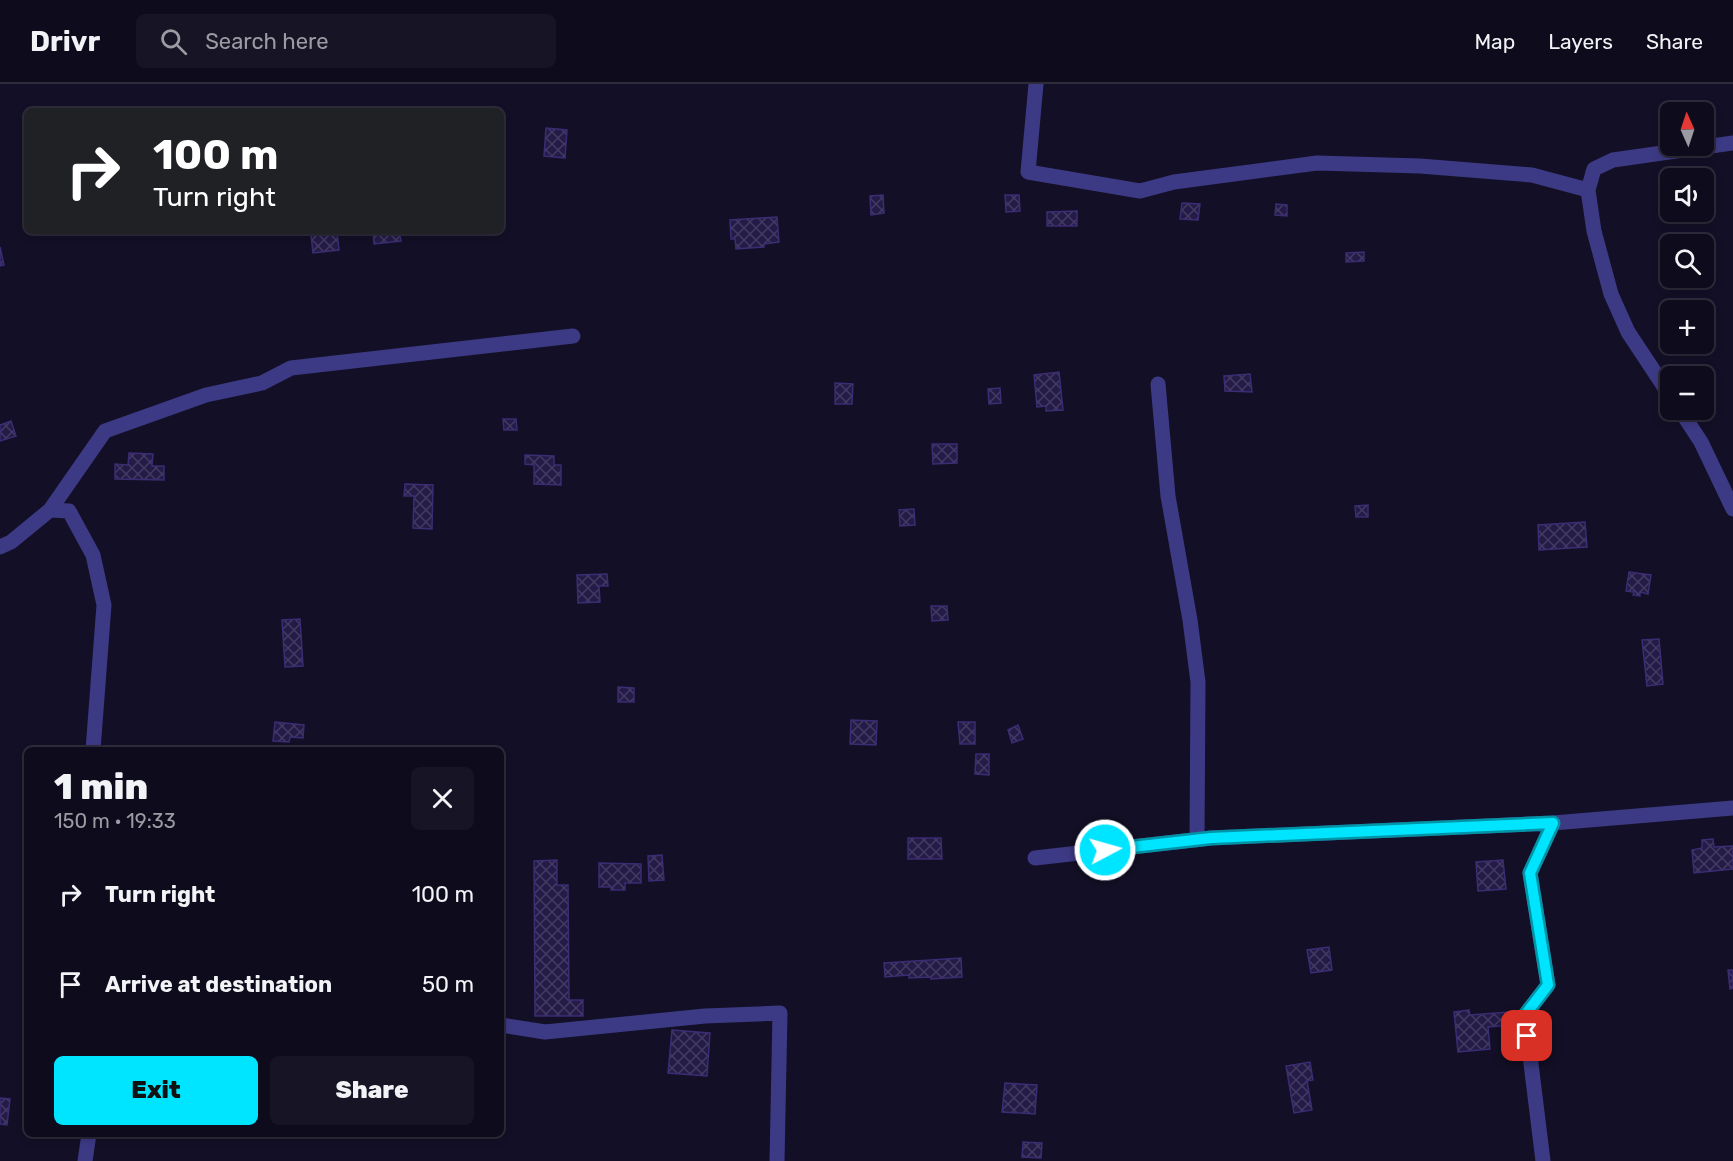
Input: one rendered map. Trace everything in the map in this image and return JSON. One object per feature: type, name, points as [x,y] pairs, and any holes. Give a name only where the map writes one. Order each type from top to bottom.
[{"type":"street","points":[[1036,84],[1028,172],[1140,191],[1174,182],[1317,163],[1420,166],[1532,175],[1588,190]]},
{"type":"street","points":[[1660,380],[1628,332],[1611,294],[1594,231],[1588,190],[1593,169],[1612,160],[1733,143]]},
{"type":"street","points":[[0,546],[11,542],[50,510],[105,431],[206,395],[262,383],[291,368],[573,336]]},
{"type":"street","points":[[1158,384],[1168,496],[1190,620],[1198,682],[1197,840]]},
{"type":"street","points":[[1687,420],[1701,442],[1733,509]]},
{"type":"street","points":[[50,510],[69,511],[93,555],[104,605],[93,747]]},
{"type":"street","points":[[1035,858],[1197,840],[1553,823],[1733,808]]},
{"type":"street","points":[[1543,1161],[1525,1015],[1548,985],[1530,873],[1553,823]]},
{"type":"street","points":[[504,1025],[545,1032],[705,1016],[780,1013],[777,1161]]},
{"type":"street","points":[[85,1161],[89,1137]]},
{"type":"building","points":[[546,128],[567,130],[565,158],[544,156]]},
{"type":"building","points":[[883,195],[884,213],[871,215],[870,196]]},
{"type":"building","points":[[1005,195],[1019,195],[1020,211],[1006,212]]},
{"type":"building","points":[[1182,203],[1200,204],[1198,220],[1180,219]]},
{"type":"building","points":[[1276,204],[1287,205],[1287,216],[1275,215]]},
{"type":"building","points":[[1077,211],[1077,226],[1047,226],[1047,212]]},
{"type":"building","points":[[777,217],[779,242],[764,244],[764,247],[736,249],[735,239],[731,239],[730,220]]},
{"type":"building","points":[[337,234],[339,250],[313,253],[311,235]]},
{"type":"building","points":[[373,234],[400,234],[401,241],[374,244]]},
{"type":"building","points":[[0,247],[4,265],[0,266]]},
{"type":"building","points":[[1364,252],[1364,261],[1346,262],[1346,253]]},
{"type":"building","points":[[1059,372],[1063,410],[1046,411],[1046,406],[1037,407],[1034,375]]},
{"type":"building","points":[[1250,374],[1252,392],[1225,391],[1224,376]]},
{"type":"building","points":[[835,383],[853,384],[852,404],[835,404]]},
{"type":"building","points":[[1000,388],[1001,403],[989,404],[988,389]]},
{"type":"building","points":[[503,419],[516,419],[517,430],[504,430]]},
{"type":"building","points":[[11,421],[16,436],[0,441],[0,425]]},
{"type":"building","points":[[932,444],[957,444],[957,463],[933,464]]},
{"type":"building","points":[[129,453],[153,454],[152,466],[164,466],[164,480],[115,479],[115,464],[128,465]]},
{"type":"building","points":[[525,455],[554,456],[554,465],[561,465],[561,485],[534,484],[534,465],[525,464]]},
{"type":"building","points":[[405,484],[433,485],[432,529],[413,528],[414,496],[404,496]]},
{"type":"building","points":[[1368,505],[1368,517],[1356,517],[1355,506]]},
{"type":"building","points":[[914,509],[915,525],[900,526],[899,510]]},
{"type":"building","points":[[1585,522],[1587,547],[1539,550],[1538,525]]},
{"type":"building","points":[[1629,572],[1651,575],[1648,594],[1640,592],[1640,596],[1626,591]]},
{"type":"building","points":[[607,574],[608,586],[599,586],[600,602],[578,603],[577,575]]},
{"type":"building","points":[[931,606],[947,606],[948,620],[932,621]]},
{"type":"building","points":[[300,619],[303,666],[285,667],[282,620]]},
{"type":"building","points":[[1659,639],[1663,684],[1647,686],[1642,640]]},
{"type":"building","points":[[618,687],[634,688],[634,702],[618,702]]},
{"type":"building","points":[[851,720],[877,721],[876,745],[850,744]]},
{"type":"building","points":[[275,722],[304,725],[303,738],[290,737],[289,742],[273,741]]},
{"type":"building","points":[[958,722],[975,722],[975,744],[960,744]]},
{"type":"building","points":[[1018,725],[1023,739],[1012,743],[1008,730]]},
{"type":"building","points":[[976,754],[989,754],[989,775],[975,774]]},
{"type":"building","points":[[908,838],[941,838],[942,859],[908,859]]},
{"type":"building","points":[[1713,839],[1714,847],[1733,846],[1733,869],[1694,873],[1692,850],[1702,848],[1702,840]]},
{"type":"building","points":[[662,855],[664,880],[649,881],[648,856]]},
{"type":"building","points":[[557,860],[557,885],[568,885],[569,1000],[583,1000],[583,1016],[535,1016],[534,861]]},
{"type":"building","points":[[1503,860],[1506,889],[1478,891],[1476,862]]},
{"type":"building","points":[[599,863],[641,864],[641,883],[625,883],[625,890],[599,887]]},
{"type":"building","points":[[1329,947],[1332,970],[1311,973],[1307,950]]},
{"type":"building","points":[[961,958],[962,977],[931,979],[931,977],[909,978],[909,975],[885,977],[884,963]]},
{"type":"building","points":[[1728,970],[1733,970],[1733,988],[1730,989]]},
{"type":"building","points":[[1469,1010],[1470,1015],[1509,1012],[1510,1025],[1488,1027],[1490,1049],[1458,1052],[1454,1012]]},
{"type":"building","points":[[672,1030],[710,1033],[707,1076],[668,1073]]},
{"type":"building","points":[[1310,1062],[1313,1080],[1307,1081],[1312,1110],[1294,1113],[1286,1066]]},
{"type":"building","points":[[1005,1083],[1037,1085],[1035,1114],[1002,1112]]},
{"type":"building","points":[[0,1098],[10,1099],[7,1125],[0,1124]]},
{"type":"building","points":[[1023,1142],[1042,1143],[1041,1158],[1022,1157]]},
{"type":"route","points":[[1105,850],[1211,838],[1553,823],[1530,873],[1548,985],[1525,1015],[1527,1036]]}]
